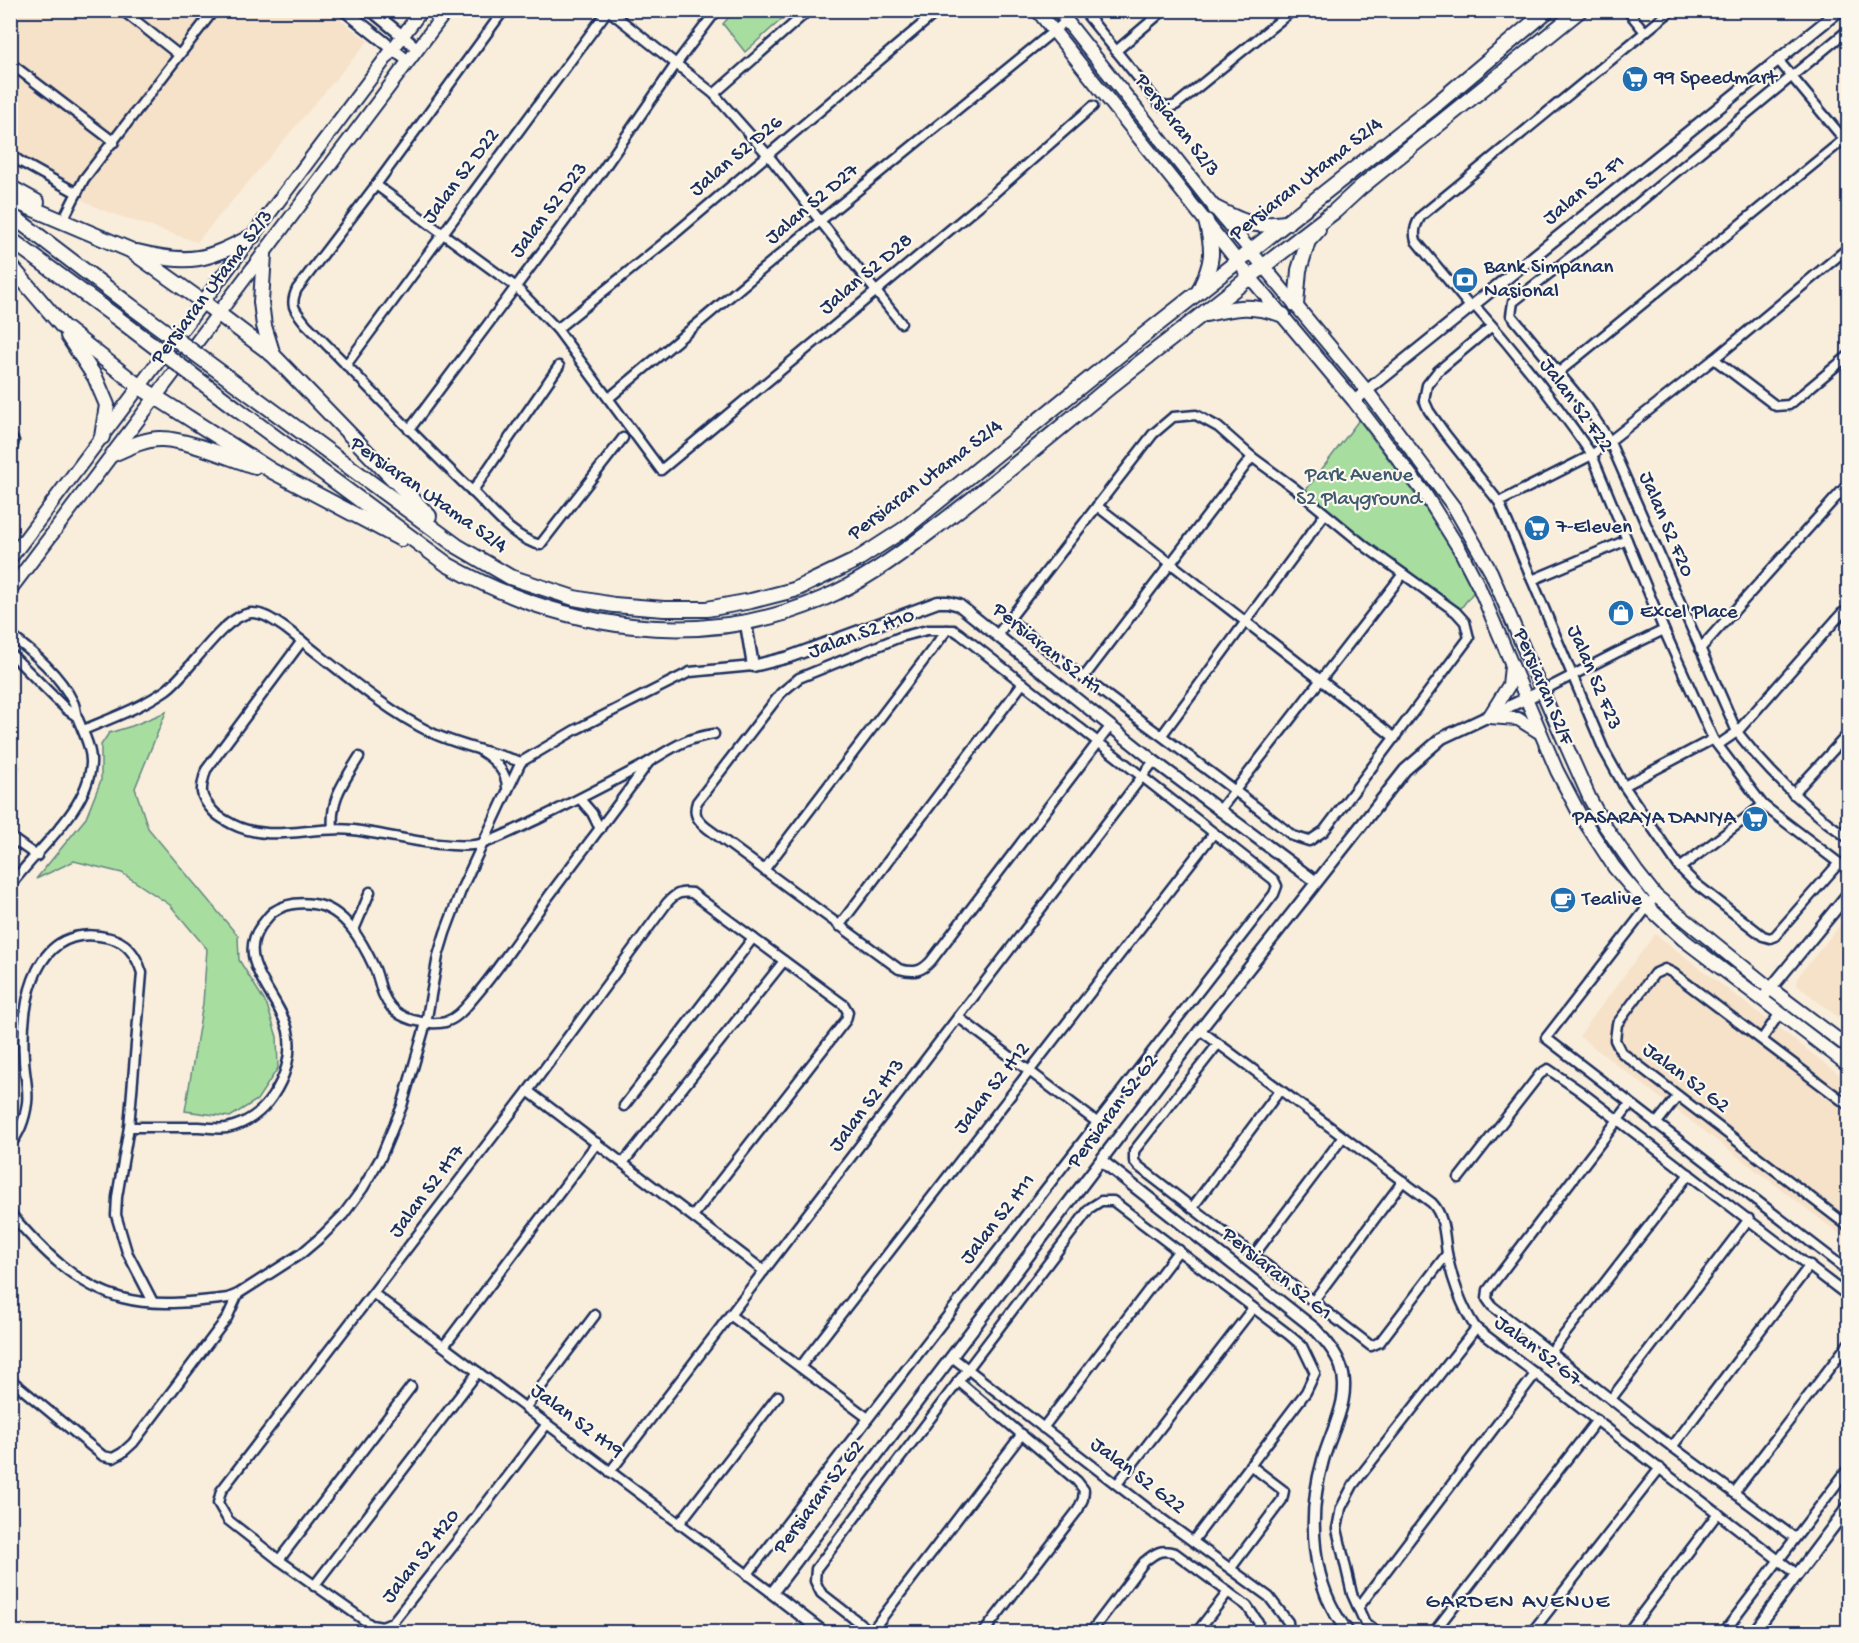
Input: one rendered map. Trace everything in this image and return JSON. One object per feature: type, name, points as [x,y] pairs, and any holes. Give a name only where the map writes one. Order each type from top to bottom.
[{"type":"main road","name":"Persiaran Utama S2/3","points":[[10,559],[422,10]]},
{"type":"main road","name":"Persiaran Utama S2/3","points":[[10,590],[447,10]]},
{"type":"main road","name":"Persiaran S2/F","points":[[1037,10],[1250,277],[1354,401],[1420,487],[1460,550],[1479,587],[1539,732],[1579,813],[1614,867],[1648,907],[1684,940],[1848,1065]]},
{"type":"main road","name":"Persiaran Utama S2/4","points":[[10,214],[128,304],[457,546],[510,577],[574,598],[614,605],[664,609],[707,609],[751,602],[794,590],[855,561],[903,530],[1134,343],[1433,107],[1548,10]]},
{"type":"main road","name":"Persiaran Utama S2/4","points":[[1335,211],[1360,188],[1580,10]]},
{"type":"main road","name":"Persiaran S2/3","points":[[1062,16],[1215,208],[1264,265]]},
{"type":"main road","points":[[10,187],[95,235]]},
{"type":"main road","points":[[10,199],[130,250],[162,258],[201,259],[219,254],[253,236]]},
{"type":"main road","points":[[1215,208],[1243,222],[1260,226],[1287,223]]},
{"type":"main road","points":[[10,239],[433,554],[465,575],[502,593],[553,612],[613,624],[707,628],[746,624],[823,599],[893,558],[970,502],[1117,380],[1335,211]]},
{"type":"main road","points":[[1296,305],[1299,270],[1308,241],[1335,211]]},
{"type":"main road","points":[[1197,294],[1210,268],[1212,255],[1212,243],[1206,221]]},
{"type":"main road","points":[[130,250],[273,356],[457,546]]},
{"type":"main road","points":[[264,254],[261,302],[264,326],[273,356]]},
{"type":"main road","points":[[10,265],[62,326],[95,377],[107,405],[102,437]]},
{"type":"main road","name":"Persiaran S2/F","points":[[1264,265],[1367,391],[1454,507],[1491,572],[1577,771],[1605,826],[1656,896],[1848,1047]]},
{"type":"main road","points":[[1201,316],[1247,306],[1263,308],[1283,315]]},
{"type":"main road","points":[[62,326],[140,387],[272,471],[433,554]]},
{"type":"main road","points":[[113,454],[160,439],[186,444],[272,471]]},
{"type":"main road","points":[[1510,663],[1509,685],[1489,717],[1518,719],[1539,732]]},
{"type":"street","points":[[122,10],[179,55]]},
{"type":"street","points":[[64,218],[84,179],[214,10]]},
{"type":"street","points":[[344,10],[408,62]]},
{"type":"street","points":[[371,10],[418,49]]},
{"type":"street","points":[[504,10],[297,289],[292,298],[293,309],[439,462],[502,522],[532,543],[540,545],[623,438]]},
{"type":"street","name":"Jalan S2 D23","points":[[409,430],[600,174],[676,64],[717,10]]},
{"type":"street","points":[[714,94],[809,10]]},
{"type":"street","name":"Jalan S2 D26","points":[[557,329],[939,10]]},
{"type":"street","points":[[1083,10],[1160,105],[1169,107],[1176,105],[1293,10]]},
{"type":"street","points":[[1116,51],[1164,10]]},
{"type":"street","points":[[1627,10],[1645,32]]},
{"type":"street","name":"Jalan S2 F22","points":[[1672,10],[1421,216],[1417,221],[1414,234],[1416,241],[1472,307],[1492,326],[1592,454],[1664,630],[1716,742],[1763,806],[1848,870]]},
{"type":"street","points":[[608,11],[714,94],[768,155],[901,323]]},
{"type":"street","name":"Jalan S2 D22","points":[[346,365],[608,11]]},
{"type":"street","name":"Jalan S2 F1","points":[[1354,401],[1778,60],[1834,12]]},
{"type":"street","name":"Jalan S2 D27","points":[[609,398],[820,221],[1054,31],[1062,16]]},
{"type":"street","points":[[1792,77],[1848,30]]},
{"type":"street","points":[[1559,372],[1847,140],[1778,60]]},
{"type":"street","points":[[10,63],[114,142]]},
{"type":"street","name":"Jalan S2 F20","points":[[1792,77],[1619,219],[1513,302],[1511,315],[1587,407],[1609,440],[1737,732],[1757,758],[1793,794],[1848,838]]},
{"type":"street","name":"Jalan S2 D28","points":[[609,398],[662,470],[993,194],[1093,106]]},
{"type":"street","points":[[10,154],[77,193]]},
{"type":"street","points":[[376,185],[516,287],[557,329],[609,398]]},
{"type":"street","points":[[1499,502],[1592,454],[1848,248]]},
{"type":"street","name":"Jalan S2 F23","points":[[1492,326],[1438,371],[1427,385],[1424,400],[1446,435],[1499,502],[1604,750],[1624,786],[1680,868],[1704,890],[1763,936],[1770,938],[1775,936],[1839,863]]},
{"type":"street","points":[[1714,358],[1776,406],[1783,407],[1789,405],[1848,356]]},
{"type":"street","points":[[472,492],[560,366]]},
{"type":"street","points":[[997,635],[1153,434],[1173,417],[1196,415],[1218,428],[1403,574],[1456,612],[1465,622],[1469,638],[1331,821],[1309,842],[1293,836],[1009,620]]},
{"type":"street","points":[[10,437],[14,441],[10,455]]},
{"type":"street","points":[[1084,677],[1252,457]]},
{"type":"street","points":[[1700,649],[1848,484]]},
{"type":"street","points":[[1097,506],[1395,738]]},
{"type":"street","points":[[1162,735],[1326,514]]},
{"type":"street","points":[[1532,580],[1627,540]]},
{"type":"street","points":[[1219,811],[1403,574]]},
{"type":"street","name":"Persiaran S2 H1","points":[[753,666],[789,657],[938,602],[959,605],[1154,761],[1316,882]]},
{"type":"street","points":[[83,730],[137,708],[169,688],[232,622],[251,613],[270,619],[409,720],[434,734],[520,762]]},
{"type":"street","points":[[1624,786],[1737,732],[1842,613]]},
{"type":"street","points":[[10,1213],[28,1234],[62,1266],[95,1288],[123,1298],[153,1302],[228,1299],[302,1253],[343,1215],[363,1188],[381,1157],[402,1106],[426,1023],[438,956],[462,888],[520,762],[575,730],[690,672],[753,666],[746,624]]},
{"type":"street","name":"Jalan S2 H10","points":[[764,870],[698,821],[694,811],[708,785],[781,693],[799,678],[900,637],[927,630],[954,630],[1274,880],[1277,886]]},
{"type":"street","points":[[946,630],[764,870],[899,969],[917,971],[923,969],[931,961],[1110,726]]},
{"type":"street","points":[[1542,691],[1664,630]]},
{"type":"street","points":[[10,635],[24,645],[57,677],[75,703],[76,716],[83,730],[91,762],[86,784],[77,803],[37,856],[10,886]]},
{"type":"street","points":[[302,641],[206,770],[201,787],[204,801],[218,817],[243,830],[263,834],[350,829],[460,846],[483,843],[580,799],[649,762],[680,742],[714,734]]},
{"type":"street","points":[[24,645],[12,655],[66,709],[76,716]]},
{"type":"street","points":[[839,926],[1023,683]]},
{"type":"street","name":"Persiaran S2 G2","points":[[772,1593],[1200,1030],[1405,770],[1442,738],[1542,691]]},
{"type":"street","points":[[1793,794],[1848,734]]},
{"type":"street","points":[[477,747],[504,773],[507,780],[507,791]]},
{"type":"street","points":[[10,755],[13,767],[10,780]]},
{"type":"street","points":[[333,829],[332,816],[338,792],[359,757]]},
{"type":"street","name":"Jalan S2 H13","points":[[610,1472],[1154,761]]},
{"type":"street","points":[[129,1127],[227,1128],[247,1121],[264,1108],[283,1077],[290,1046],[282,1013],[255,965],[252,950],[254,937],[272,913],[287,905],[305,903],[320,905],[333,912],[354,930],[375,970],[383,996],[392,1009],[406,1017],[426,1023],[440,1023],[454,1019],[465,1009],[649,762]]},
{"type":"street","points":[[580,799],[592,813],[600,829]]},
{"type":"street","points":[[1680,868],[1763,806]]},
{"type":"street","name":"Jalan S2 H12","points":[[800,1367],[1214,833]]},
{"type":"street","points":[[10,837],[37,856]]},
{"type":"street","name":"Jalan S2 H11","points":[[751,1578],[868,1418],[1098,1123],[1274,894],[1277,886]]},
{"type":"street","name":"Jalan S2 H17","points":[[218,1503],[221,1491],[374,1294],[675,894],[683,891],[692,893],[753,938]]},
{"type":"street","points":[[354,930],[370,892]]},
{"type":"street","points":[[1762,999],[1848,894]]},
{"type":"street","points":[[1656,896],[1546,1038],[1848,1271]]},
{"type":"street","points":[[10,1145],[24,1121],[27,1104],[24,1017],[32,981],[49,950],[64,940],[99,935],[115,939],[130,949],[138,960],[142,973],[129,1127],[116,1215],[127,1252],[153,1302]]},
{"type":"street","points":[[624,1106],[753,938],[844,1005],[848,1012],[846,1020],[693,1216]]},
{"type":"street","points":[[623,1163],[784,961]]},
{"type":"street","name":"Jalan S2 G2","points":[[1848,1105],[1665,969],[1654,974],[1617,1024],[1615,1040],[1621,1052],[1848,1226]]},
{"type":"street","points":[[1762,1039],[1780,1013]]},
{"type":"street","points":[[958,1017],[1098,1123]]},
{"type":"street","name":"Jalan S2 G7","points":[[1200,1030],[1435,1207],[1445,1232],[1447,1254],[1465,1313],[1476,1328],[1797,1574]]},
{"type":"street","points":[[1218,1044],[1134,1151],[1134,1161],[1138,1166],[1371,1346],[1380,1342],[1447,1254]]},
{"type":"street","points":[[1459,1178],[1540,1074],[1548,1069],[1848,1296]]},
{"type":"street","points":[[1192,1208],[1280,1090]]},
{"type":"street","points":[[528,1091],[764,1271]]},
{"type":"street","points":[[1656,1124],[1678,1096]]},
{"type":"street","points":[[1630,1104],[1488,1290],[1487,1299],[1492,1306],[1672,1447],[1795,1538]]},
{"type":"street","points":[[1254,1255],[1343,1137]]},
{"type":"street","points":[[444,1346],[597,1143]]},
{"type":"street","name":"Persiaran S2 G1","points":[[1102,1161],[1315,1329],[1331,1347],[1342,1368],[1344,1389],[1340,1412],[1323,1460],[1315,1495],[1312,1530],[1321,1577],[1333,1609],[1348,1632]]},
{"type":"street","points":[[1551,1352],[1689,1174]]},
{"type":"street","points":[[1314,1300],[1403,1181]]},
{"type":"street","points":[[1022,1434],[871,1632],[821,1593],[815,1581],[816,1569],[1090,1208],[1101,1201],[1113,1201],[1302,1346],[1315,1373],[1306,1392],[1193,1541]]},
{"type":"street","points":[[1611,1399],[1749,1219]]},
{"type":"street","points":[[1043,1428],[1179,1250]]},
{"type":"street","points":[[1672,1447],[1810,1265]]},
{"type":"street","points":[[10,1379],[103,1456],[113,1458],[122,1454],[133,1443],[227,1318],[238,1294]]},
{"type":"street","name":"Jalan S2 H19","points":[[374,1294],[772,1593]]},
{"type":"street","points":[[1117,1484],[1253,1308]]},
{"type":"street","points":[[525,1408],[595,1314]]},
{"type":"street","points":[[730,1315],[868,1418]]},
{"type":"street","points":[[1377,1632],[1365,1623],[1344,1567],[1337,1529],[1341,1508],[1353,1485],[1476,1328]]},
{"type":"street","points":[[1734,1493],[1848,1344]]},
{"type":"street","name":"Jalan S2 G22","points":[[952,1357],[1269,1597],[1288,1622],[1289,1632]]},
{"type":"street","points":[[314,1586],[478,1372]]},
{"type":"street","points":[[1358,1608],[1536,1373]]},
{"type":"street","points":[[958,1381],[1077,1481],[1084,1490],[1078,1510],[984,1632]]},
{"type":"street","points":[[279,1560],[411,1387]]},
{"type":"street","points":[[679,1524],[778,1396]]},
{"type":"street","points":[[1434,1632],[1597,1420]]},
{"type":"street","name":"Jalan S2 H20","points":[[218,1503],[228,1520],[279,1560],[371,1625],[382,1627],[392,1623],[547,1424]]},
{"type":"street","points":[[1231,1568],[1282,1500],[1284,1491],[1250,1465]]},
{"type":"street","points":[[1532,1632],[1660,1468]]},
{"type":"street","points":[[1724,1632],[1848,1469]]},
{"type":"street","points":[[1754,1632],[1848,1507]]},
{"type":"street","points":[[1628,1632],[1718,1513]]},
{"type":"street","points":[[1091,1632],[1144,1562],[1163,1549],[1175,1552],[1247,1606],[1258,1622]]},
{"type":"street","points":[[1197,1632],[1228,1592]]},
{"type":"street","points":[[772,1593],[823,1632]]},
{"type":"shaded area","points":[[10,11],[328,11],[368,41],[197,242],[105,211],[11,165]]},
{"type":"shaded area","points":[[1848,916],[1848,1025],[1797,985],[1798,977]]},
{"type":"shaded area","points":[[1655,934],[1848,1081],[1848,1240],[1579,1036]]},
{"type":"green space","points":[[734,11],[791,11],[745,52],[723,24]]},
{"type":"green space","name":"Park Avenue S2 Playground","points":[[1359,420],[1458,552],[1476,589],[1458,612],[1364,544],[1303,494]]},
{"type":"green space","points":[[166,712],[135,788],[148,828],[238,936],[239,960],[267,1005],[277,1037],[278,1068],[257,1100],[230,1117],[185,1111],[203,1003],[207,949],[170,905],[122,873],[74,861],[36,879],[86,818],[101,780],[101,745],[109,733]]},
{"type":"place","name":"99 Speedmart","points":[[1635,79]]},
{"type":"place","name":"Bank Simpanan Nasional","points":[[1465,280]]},
{"type":"place","name":"7-Eleven","points":[[1537,528]]},
{"type":"place","name":"Excel Place","points":[[1621,613]]},
{"type":"place","name":"PASARAYA DANIYA","points":[[1755,819]]},
{"type":"place","name":"Tealive","points":[[1563,900]]},
{"type":"district","name":"GARDEN AVENUE","points":[[1518,1603]]}]
